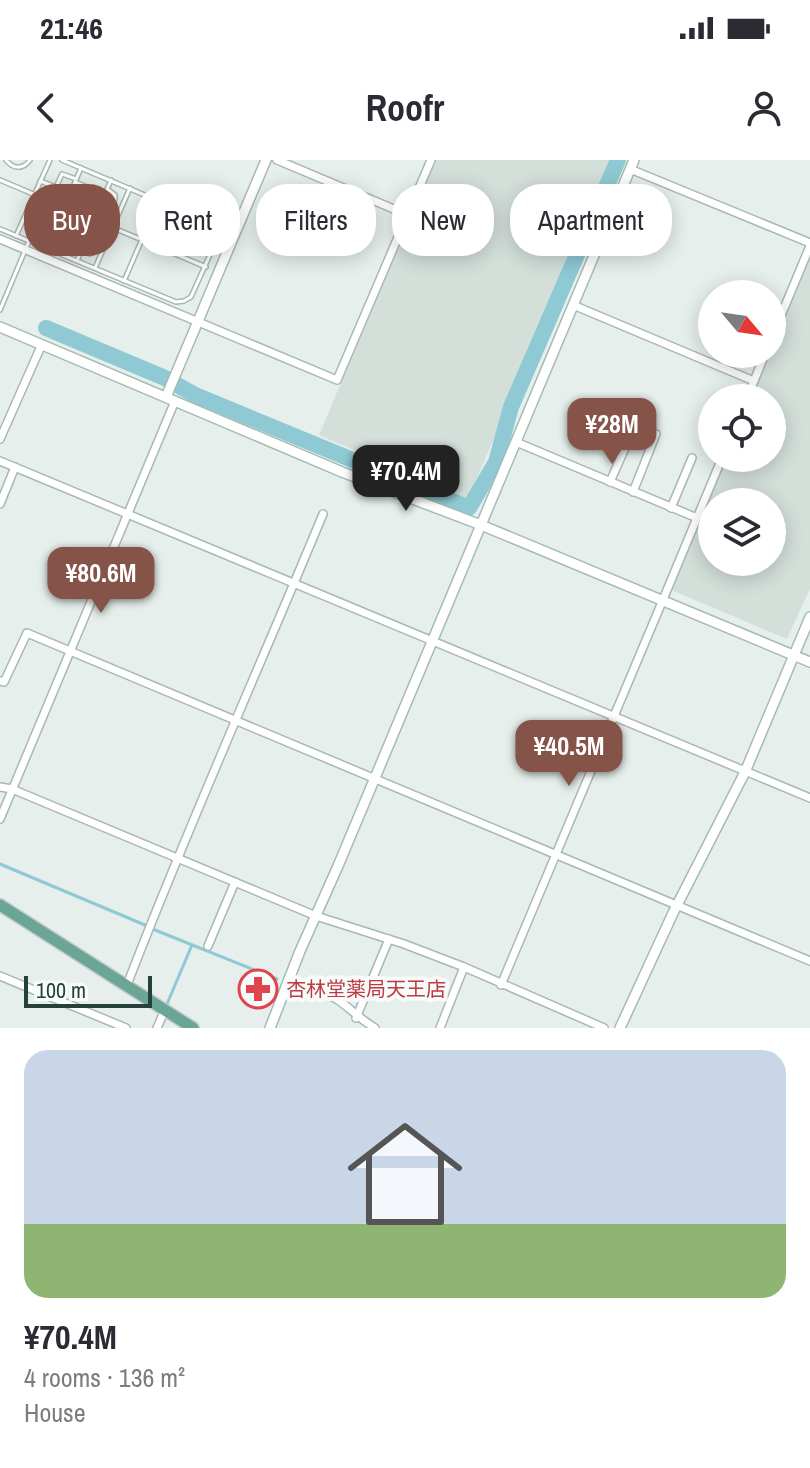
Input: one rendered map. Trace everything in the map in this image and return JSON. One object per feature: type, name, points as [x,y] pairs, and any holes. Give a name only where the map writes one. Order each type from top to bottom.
[{"type":"main road","points":[[0,905],[193,1028]]},
{"type":"street","points":[[0,819],[127,514],[175,377],[266,160]]},
{"type":"street","points":[[277,160],[392,208]]},
{"type":"street","points":[[421,184],[431,160]]},
{"type":"street","points":[[270,1028],[632,164],[810,244],[786,303]]},
{"type":"street","points":[[0,239],[24,249]]},
{"type":"street","points":[[40,256],[337,380],[392,252]]},
{"type":"street","points":[[573,305],[754,381]]},
{"type":"street","points":[[0,327],[170,395],[342,472],[664,598],[810,662]]},
{"type":"street","points":[[0,439],[42,344]]},
{"type":"street","points":[[753,384],[759,368]]},
{"type":"street","points":[[610,482],[639,416]]},
{"type":"street","points":[[633,492],[656,434]]},
{"type":"street","points":[[516,442],[697,518]]},
{"type":"street","points":[[671,508],[692,458]]},
{"type":"street","points":[[0,461],[810,798]]},
{"type":"street","points":[[0,504],[15,467]]},
{"type":"street","points":[[501,985],[716,472]]},
{"type":"street","points":[[127,985],[176,858],[323,514]]},
{"type":"street","points":[[620,1028],[677,905],[745,772],[810,617]]},
{"type":"street","points":[[0,681],[4,682],[27,633],[810,961]]},
{"type":"street","points":[[0,787],[12,789],[316,916],[464,967],[604,1028]]},
{"type":"street","points":[[208,946],[235,882]]},
{"type":"street","points":[[356,1018],[389,939]]},
{"type":"street","points":[[440,1028],[464,967]]},
{"type":"street","points":[[0,976],[126,1028]]},
{"type":"street","points":[[288,980],[341,1002],[356,1018],[375,1028]]},
{"type":"street","points":[[157,1028],[165,1010]]},
{"type":"lane","points":[[6,160],[19,168],[30,160]]},
{"type":"lane","points":[[39,184],[50,160]]},
{"type":"lane","points":[[62,160],[136,190]]},
{"type":"lane","points":[[75,184],[81,168]]},
{"type":"lane","points":[[40,181],[56,187],[62,174],[82,184]]},
{"type":"lane","points":[[0,180],[24,190]]},
{"type":"lane","points":[[109,184],[111,180]]},
{"type":"lane","points":[[120,210],[130,188]]},
{"type":"lane","points":[[16,236],[24,217]]},
{"type":"lane","points":[[0,229],[24,239]]},
{"type":"lane","points":[[124,281],[136,253]]},
{"type":"lane","points":[[0,310],[24,255]]},
{"type":"lane","points":[[65,256],[176,302],[184,301],[196,291],[211,256]]},
{"type":"lane","points":[[77,261],[79,256]]},
{"type":"lane","points":[[95,268],[100,256]]},
{"type":"lane","points":[[181,256],[206,267]]},
{"type":"shaded area","points":[[435,160],[613,160],[603,184],[510,184],[510,256],[572,256],[468,499],[319,435],[395,256],[494,256],[494,184],[425,184]]},
{"type":"shaded area","points":[[810,256],[810,588],[787,639],[671,590],[698,524],[698,576],[786,576],[786,488],[713,488],[719,472],[786,472],[786,384],[756,384],[762,368],[786,368],[786,312]]},
{"type":"waterway","points":[[46,328],[165,378],[195,395],[469,508],[496,462],[511,407],[618,160]]},
{"type":"waterway","points":[[0,864],[145,925]]},
{"type":"waterway","points":[[155,930],[277,979]]},
{"type":"waterway","points":[[167,1004],[192,945]]},
{"type":"place","name":"杏林堂薬局天王店","points":[[258,989]]}]
